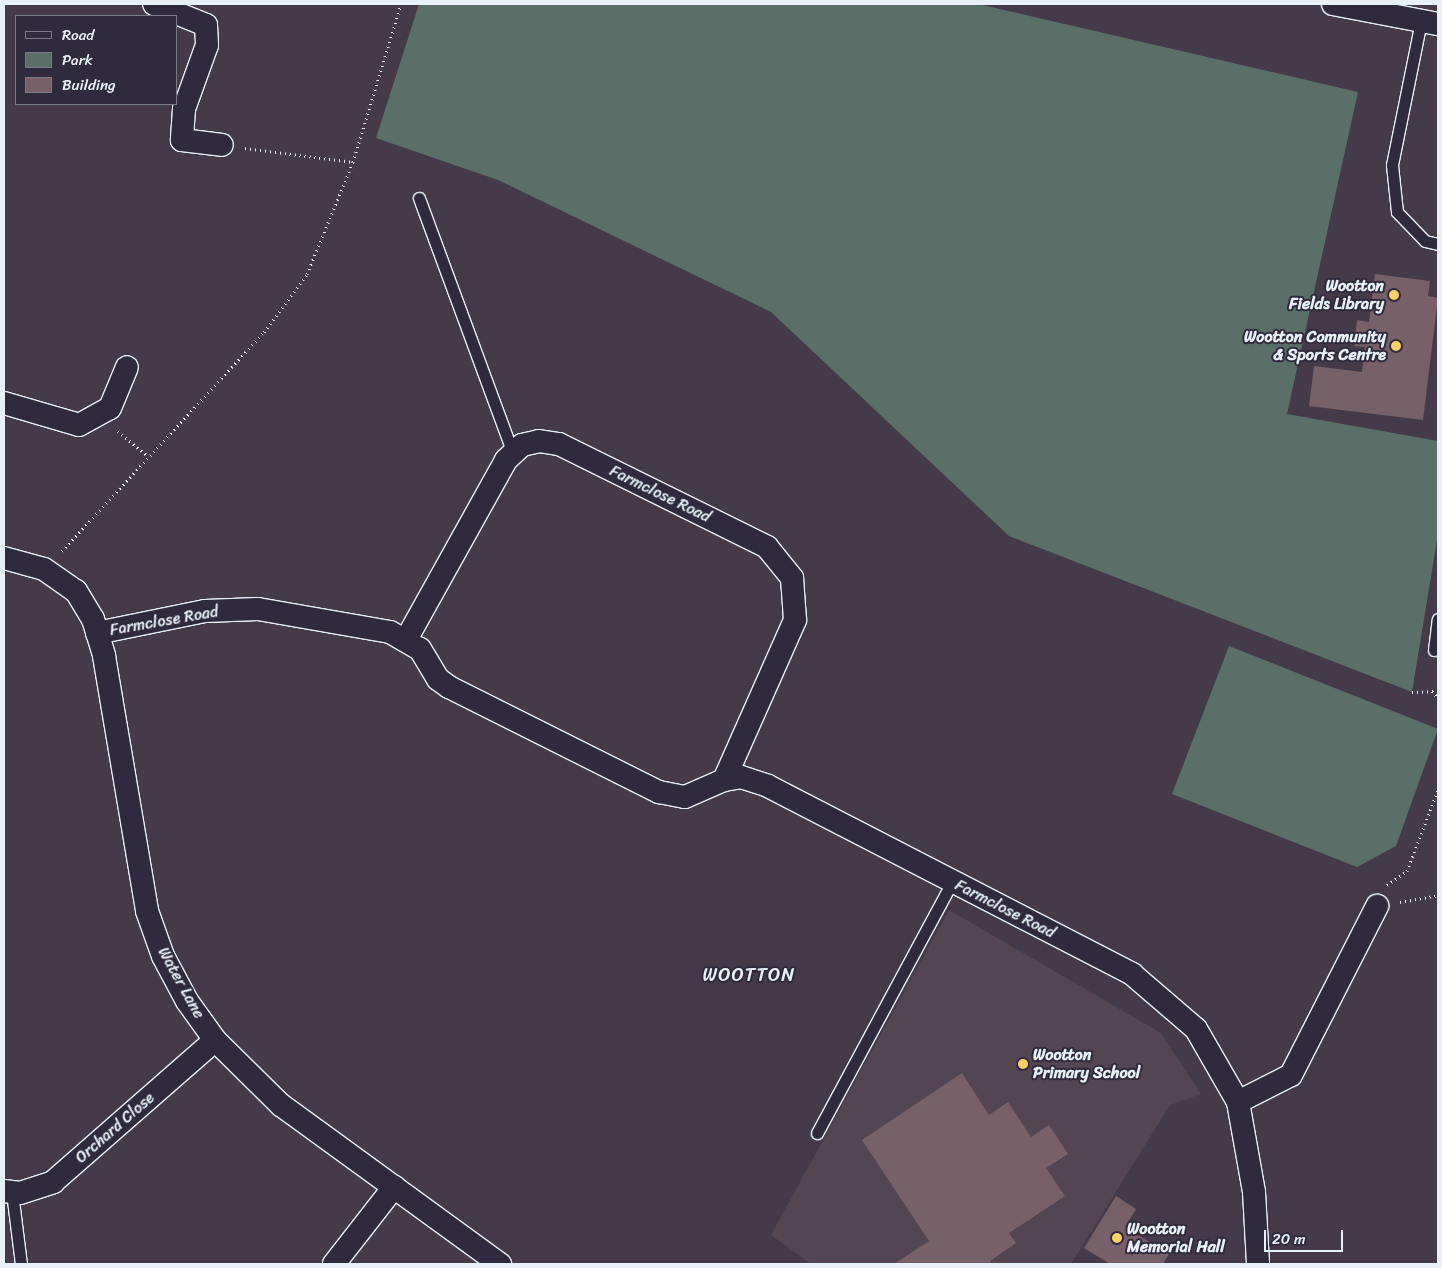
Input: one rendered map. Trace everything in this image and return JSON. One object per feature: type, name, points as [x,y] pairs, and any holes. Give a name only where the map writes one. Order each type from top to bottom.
[{"type":"street","points":[[154,4],[206,24],[207,45],[184,109],[182,140],[222,145]]},
{"type":"street","points":[[1333,4],[1430,22]]},
{"type":"street","points":[[4,403],[80,425],[110,408],[127,367]]},
{"type":"street","name":"Farmclose Road","points":[[513,454],[522,445],[539,441],[559,444],[767,548],[783,564],[792,578],[795,620],[724,780]]},
{"type":"street","points":[[407,638],[513,454]]},
{"type":"street","name":"Water Lane","points":[[4,558],[44,569],[76,591],[97,633],[147,911],[163,956],[215,1040],[281,1105],[500,1264]]},
{"type":"street","name":"Farmclose Road","points":[[97,633],[205,611],[258,609],[407,638],[420,649],[438,679],[449,686],[659,792],[685,797],[724,780],[741,778],[768,786],[1144,983],[1196,1029],[1238,1102],[1253,1184],[1258,1264]]},
{"type":"street","points":[[1238,1102],[1291,1075],[1377,906]]},
{"type":"street","name":"Orchard Close","points":[[8,1191],[53,1182],[215,1040]]},
{"type":"street","points":[[334,1264],[394,1187]]},
{"type":"lane","points":[[1430,22],[1392,165],[1397,212],[1425,241],[1438,244]]},
{"type":"lane","points":[[419,198],[513,454]]},
{"type":"lane","points":[[1434,650],[1438,619]]},
{"type":"lane","points":[[817,1133],[952,882]]},
{"type":"lane","points":[[8,1191],[21,1264]]},
{"type":"path","points":[[44,569],[264,332],[307,274],[353,162],[401,4]]},
{"type":"path","points":[[222,145],[353,162]]},
{"type":"path","points":[[110,424],[148,456]]},
{"type":"path","points":[[1432,691],[1438,698]]},
{"type":"path","points":[[1412,692],[1438,691]]},
{"type":"path","points":[[1377,906],[1389,882],[1407,871],[1438,790]]},
{"type":"path","points":[[1377,906],[1438,895]]},
{"type":"shaded area","name":"Wootton Primary School","points":[[949,910],[1161,1033],[1201,1094],[1170,1105],[1071,1264],[811,1264],[771,1235]]},
{"type":"green space","points":[[419,4],[978,4],[1358,92],[1287,414],[1438,441],[1438,534],[1412,692],[1009,536],[771,312],[498,180],[376,138]]},
{"type":"green space","points":[[1229,646],[1438,729],[1396,846],[1357,867],[1172,794]]},
{"type":"building","name":"Wootton Community & Sports Centre","points":[[1375,274],[1430,281],[1428,296],[1438,298],[1423,420],[1309,406],[1314,366],[1362,372],[1365,347],[1354,346],[1357,320],[1369,322]]},
{"type":"building","points":[[962,1073],[989,1115],[1008,1102],[1031,1137],[1049,1125],[1068,1154],[1046,1168],[1065,1196],[1009,1233],[1016,1243],[990,1261],[992,1264],[894,1264],[929,1241],[862,1140]]},
{"type":"building","name":"Wootton Memorial Hall","points":[[1116,1196],[1136,1209],[1125,1227],[1169,1254],[1163,1264],[1110,1264],[1084,1248]]},
{"type":"place","name":"Wootton Fields Library","points":[[1394,295]]},
{"type":"place","name":"Wootton Community & Sports Centre","points":[[1396,346]]},
{"type":"place","name":"Wootton Primary School","points":[[1023,1064]]},
{"type":"place","name":"Wootton Memorial Hall","points":[[1117,1238]]},
{"type":"district","name":"WOOTTON","points":[[749,975]]}]
